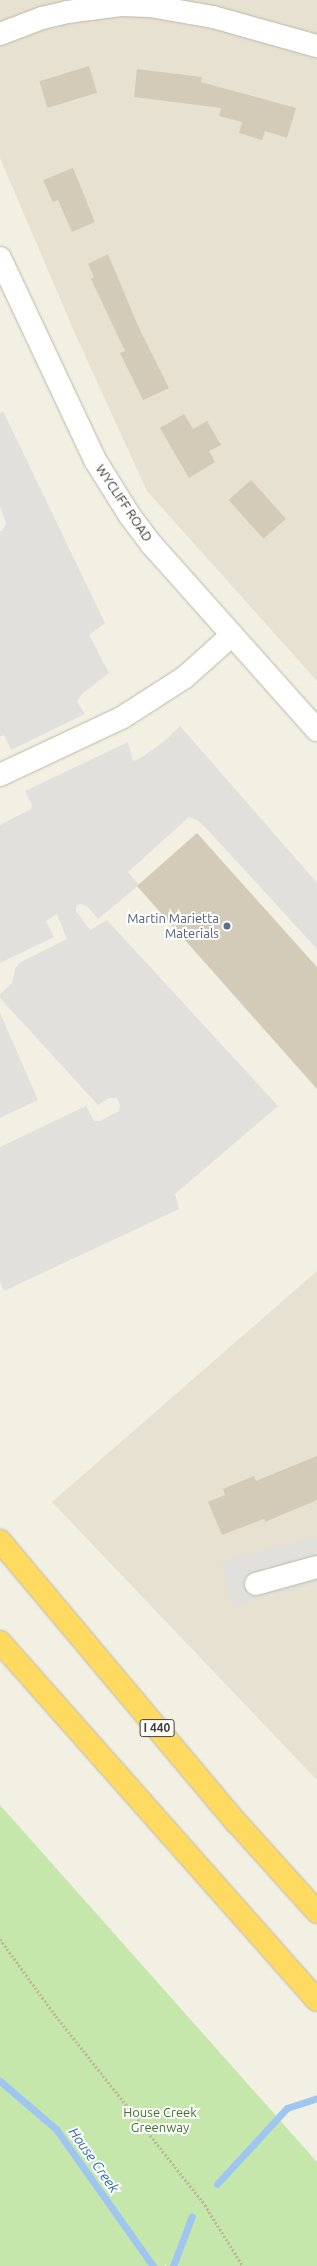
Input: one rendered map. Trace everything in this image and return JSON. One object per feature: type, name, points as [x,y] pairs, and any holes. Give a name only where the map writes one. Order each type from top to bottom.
[{"type":"highway","name":"I 440","points":[[0,1541],[237,1823],[317,1912]]},
{"type":"highway","points":[[0,1642],[317,2000]]},
{"type":"street","points":[[0,34],[42,18],[67,12],[121,5],[150,6],[213,17],[317,46]]},
{"type":"street","name":"WYCLIFF ROAD","points":[[0,258],[95,460],[112,489],[152,545],[317,730]]},
{"type":"street","points":[[0,775],[123,717],[185,677],[232,635]]},
{"type":"street","points":[[256,1584],[317,1567]]},
{"type":"path","points":[[0,1939],[56,2016],[205,2205],[243,2266]]},
{"type":"shaded area","points":[[0,0],[317,0],[317,681],[147,491],[77,338],[0,158]]},
{"type":"shaded area","points":[[3,411],[105,623],[89,635],[109,673],[83,693],[77,701],[85,714],[11,750],[4,735],[0,736],[0,531],[2,531],[6,523],[0,506],[0,413]]},
{"type":"shaded area","points":[[180,726],[317,883],[317,949],[206,828],[197,820],[189,817],[128,872],[139,885],[98,919],[87,906],[80,904],[76,906],[76,911],[90,930],[107,920],[278,1106],[175,1194],[179,1209],[4,1291],[0,1282],[0,1147],[86,1106],[94,1121],[100,1121],[119,1111],[120,1105],[117,1098],[109,1098],[98,1105],[0,998],[0,994],[12,983],[15,969],[19,963],[67,939],[57,914],[46,921],[54,937],[0,963],[0,825],[31,809],[32,805],[25,791],[128,742],[133,761],[139,759],[166,740]]},
{"type":"shaded area","points":[[0,1013],[38,1100],[0,1118]]},
{"type":"shaded area","points":[[317,1271],[317,1780],[52,1502]]},
{"type":"shaded area","points":[[317,1537],[317,1583],[232,1606],[222,1562]]},
{"type":"green space","name":"House Creek Greenway","points":[[0,1805],[317,2162],[317,2266],[166,2266],[165,2262],[165,2266],[0,2266]]},
{"type":"building","points":[[89,66],[97,93],[47,108],[39,81]]},
{"type":"building","points":[[137,69],[202,77],[201,82],[296,108],[287,138],[265,131],[262,140],[239,133],[242,122],[219,116],[221,108],[134,97]]},
{"type":"building","points":[[73,168],[95,222],[72,232],[58,200],[53,202],[43,180]]},
{"type":"building","points":[[108,254],[138,326],[169,388],[143,400],[120,353],[125,351],[91,279],[94,277],[88,264]]},
{"type":"building","points":[[184,414],[193,429],[207,421],[221,445],[209,451],[215,462],[189,478],[160,428]]},
{"type":"building","points":[[251,480],[286,519],[264,539],[229,500]]},
{"type":"building","name":"Martin Marietta Materials","points":[[197,833],[317,967],[317,1089],[137,886]]},
{"type":"building","points":[[317,1456],[317,1500],[265,1522],[264,1519],[222,1535],[208,1502],[225,1495],[223,1489],[254,1476],[256,1481]]},
{"type":"waterway","name":"House Creek","points":[[0,2081],[56,2129],[153,2266]]},
{"type":"waterway","points":[[217,2184],[287,2108],[317,2098]]},
{"type":"waterway","points":[[173,2266],[192,2216]]},
{"type":"place","name":"Martin Marietta Materials","points":[[227,926]]}]
